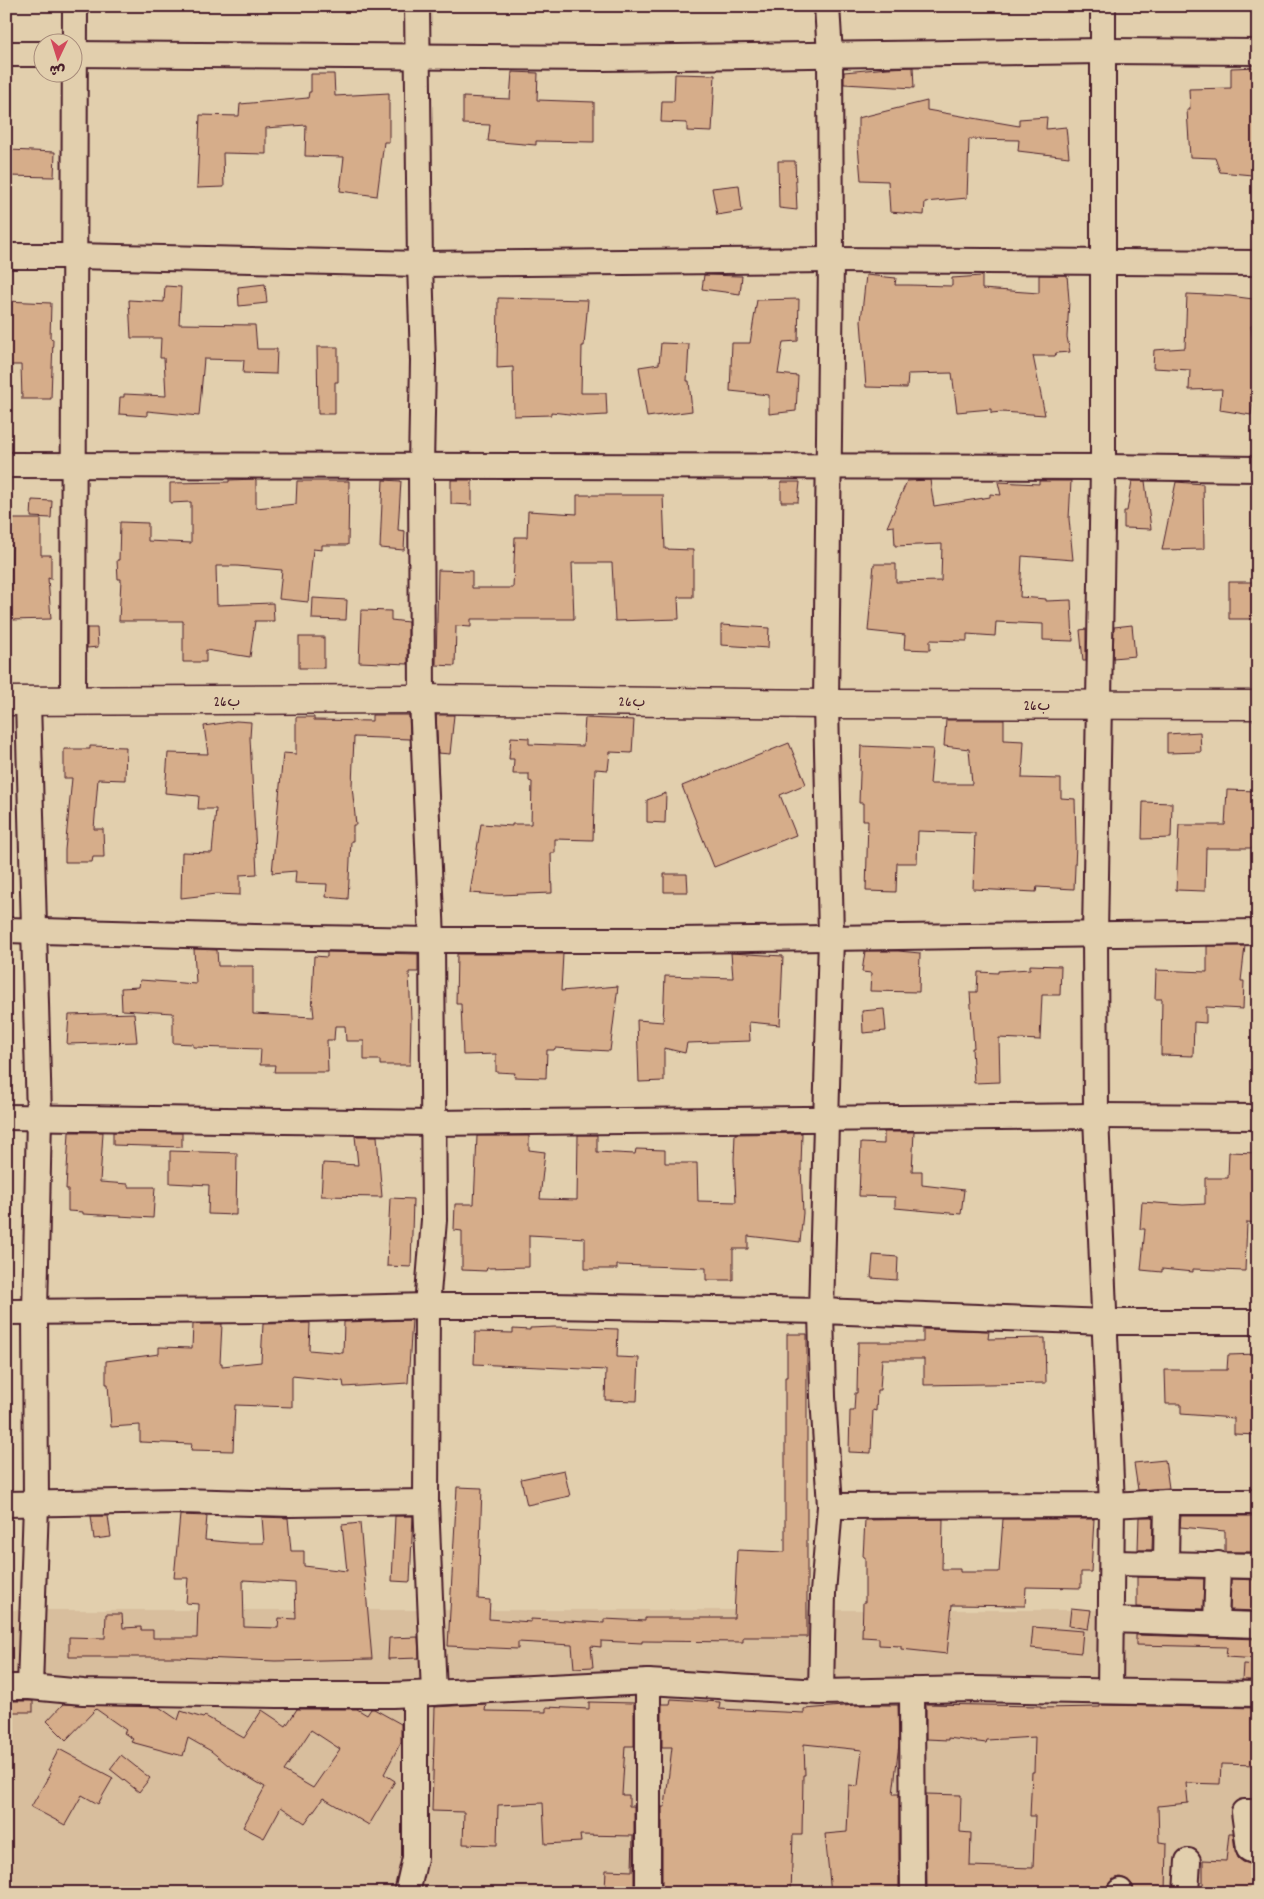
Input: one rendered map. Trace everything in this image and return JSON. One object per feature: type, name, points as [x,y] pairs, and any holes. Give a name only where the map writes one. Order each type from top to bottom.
[{"type":"highway","name":"26ب","points":[[17,701],[422,699],[826,704],[1258,704]]},
{"type":"street","points":[[74,32],[75,6]]},
{"type":"street","points":[[407,1893],[415,1858],[425,1694],[427,1306],[434,1220],[432,940],[422,699],[421,465],[423,361],[417,58],[418,6]]},
{"type":"street","points":[[821,1692],[822,1593],[830,1506],[823,1397],[821,1311],[831,937],[826,704],[831,260],[830,55],[827,6]]},
{"type":"street","points":[[1103,6],[1103,467],[1094,935],[1096,1116],[1106,1322],[1112,1505],[1113,1563],[1110,1691]]},
{"type":"street","points":[[82,54],[417,58],[1103,51],[1258,52]]},
{"type":"street","points":[[6,54],[32,54]]},
{"type":"street","points":[[73,702],[74,82]]},
{"type":"street","points":[[6,256],[420,264],[831,260],[1258,263]]},
{"type":"street","points":[[6,465],[1103,467],[1258,469]]},
{"type":"street","points":[[17,701],[34,930],[39,1116],[35,1312],[36,1504],[30,1687]]},
{"type":"street","points":[[6,930],[255,938],[432,940],[1258,932]]},
{"type":"street","points":[[6,1117],[433,1123],[1096,1116],[1258,1117]]},
{"type":"street","points":[[6,1312],[551,1306],[821,1311],[1106,1322],[1258,1322]]},
{"type":"street","points":[[6,1504],[180,1501],[290,1504],[426,1502]]},
{"type":"street","points":[[830,1506],[1112,1505],[1167,1502],[1258,1502]]},
{"type":"street","points":[[1166,1563],[1167,1502]]},
{"type":"street","points":[[1113,1563],[1258,1566]]},
{"type":"street","points":[[1216,1624],[1218,1564]]},
{"type":"street","points":[[1111,1620],[1258,1625]]},
{"type":"street","points":[[648,1682],[648,1893]]},
{"type":"street","points":[[6,1687],[30,1687],[83,1692],[278,1695],[425,1694],[648,1682],[821,1692],[973,1689],[1258,1694]]},
{"type":"street","points":[[912,1690],[913,1893]]},
{"type":"street","points":[[1258,1812],[1244,1812],[1248,1849],[1258,1853]]},
{"type":"street","points":[[1186,1893],[1188,1861]]},
{"type":"shaded area","points":[[6,1610],[1258,1610],[1258,1893],[6,1893]]},
{"type":"building","points":[[913,67],[914,88],[844,84],[844,72]]},
{"type":"building","points":[[1258,67],[1258,112],[1255,112],[1258,157],[1252,157],[1252,175],[1220,172],[1215,158],[1190,157],[1187,110],[1190,110],[1189,89],[1231,88],[1231,68]]},
{"type":"building","points":[[512,72],[538,73],[537,100],[594,102],[594,142],[536,141],[536,145],[488,141],[490,125],[463,124],[463,97],[510,99]]},
{"type":"building","points":[[311,74],[334,74],[335,96],[389,93],[389,142],[384,142],[377,196],[340,191],[344,157],[305,156],[306,125],[266,128],[266,154],[223,153],[224,187],[197,188],[200,115],[239,116],[240,104],[308,98],[309,92],[311,92]]},
{"type":"building","points":[[675,74],[715,75],[712,132],[687,131],[687,123],[661,122],[662,101],[674,101]]},
{"type":"building","points":[[927,101],[927,110],[1019,126],[1019,119],[1047,117],[1046,129],[1066,127],[1069,157],[1018,151],[1019,140],[969,139],[967,198],[925,202],[924,215],[890,212],[888,181],[861,180],[858,118]]},
{"type":"building","points":[[9,150],[55,152],[54,177],[8,176]]},
{"type":"building","points":[[778,161],[795,161],[797,210],[779,208]]},
{"type":"building","points":[[739,185],[742,211],[717,215],[712,188]]},
{"type":"building","points":[[704,275],[742,276],[740,294],[702,289]]},
{"type":"building","points":[[866,275],[896,278],[895,285],[952,286],[952,278],[982,276],[982,289],[1039,293],[1039,275],[1067,275],[1069,300],[1067,337],[1070,352],[1056,353],[1055,356],[1033,356],[1045,415],[991,413],[991,409],[957,412],[952,373],[908,374],[907,388],[866,387],[861,321]]},
{"type":"building","points":[[265,284],[267,303],[239,306],[238,287]]},
{"type":"building","points":[[165,286],[181,287],[179,324],[255,325],[257,349],[277,349],[276,374],[243,373],[244,360],[204,359],[199,416],[147,411],[147,416],[119,414],[120,397],[124,397],[124,394],[166,396],[164,358],[160,358],[161,338],[131,338],[129,300],[164,302]]},
{"type":"building","points":[[1187,294],[1253,299],[1258,323],[1251,326],[1256,364],[1258,364],[1258,388],[1255,389],[1251,415],[1220,410],[1222,389],[1189,390],[1190,370],[1153,368],[1154,350],[1185,348]]},
{"type":"building","points":[[498,298],[588,300],[584,346],[582,346],[581,393],[606,393],[607,415],[587,416],[551,412],[551,415],[514,416],[513,367],[497,368]]},
{"type":"building","points":[[799,299],[798,341],[783,342],[778,374],[798,376],[796,411],[769,414],[769,395],[730,391],[732,343],[750,343],[757,300]]},
{"type":"building","points":[[6,301],[51,303],[50,338],[53,339],[51,399],[22,399],[21,365],[6,365]]},
{"type":"building","points":[[661,343],[689,344],[687,381],[689,381],[692,411],[647,417],[639,367],[659,364]]},
{"type":"building","points":[[317,347],[338,347],[338,382],[335,382],[335,414],[318,414]]},
{"type":"building","points":[[256,479],[256,508],[296,504],[297,481],[349,481],[348,545],[322,545],[322,550],[313,549],[308,602],[279,599],[282,570],[216,566],[217,605],[273,603],[274,621],[255,621],[250,657],[206,650],[206,662],[183,662],[183,621],[119,621],[121,579],[118,579],[117,560],[119,560],[120,522],[148,523],[148,541],[191,543],[191,502],[170,503],[170,483],[229,482],[229,480]]},
{"type":"building","points":[[383,480],[401,481],[398,530],[405,531],[404,550],[380,548]]},
{"type":"building","points":[[451,480],[472,480],[472,505],[451,504]]},
{"type":"building","points":[[930,480],[934,506],[990,497],[990,494],[1001,495],[998,482],[1039,484],[1039,481],[1071,481],[1069,519],[1073,560],[1022,556],[1020,597],[1046,599],[1046,601],[1071,600],[1073,641],[1043,640],[1043,624],[996,622],[995,636],[967,634],[967,641],[930,640],[930,650],[904,649],[905,635],[868,631],[874,564],[896,564],[896,582],[941,581],[942,544],[895,546],[894,526],[887,527],[907,481]]},
{"type":"building","points":[[1132,481],[1145,481],[1151,529],[1124,528],[1124,511],[1127,511]]},
{"type":"building","points":[[781,482],[800,482],[798,502],[781,502]]},
{"type":"building","points":[[1176,482],[1203,484],[1204,549],[1162,550]]},
{"type":"building","points":[[577,495],[663,495],[665,549],[693,550],[693,597],[678,597],[679,619],[615,621],[612,563],[572,563],[574,619],[471,619],[471,627],[456,626],[455,666],[436,665],[438,570],[472,571],[472,588],[513,588],[515,537],[527,537],[528,511],[577,514]]},
{"type":"building","points":[[32,500],[52,501],[51,518],[31,517]]},
{"type":"building","points":[[8,519],[41,519],[41,555],[51,555],[51,579],[48,578],[51,619],[10,620],[12,545],[8,546]]},
{"type":"building","points":[[1229,582],[1255,582],[1254,619],[1229,619]]},
{"type":"building","points":[[313,598],[347,600],[346,620],[312,619]]},
{"type":"building","points":[[361,610],[391,611],[391,620],[408,622],[408,664],[359,662]]},
{"type":"building","points":[[721,625],[769,628],[768,648],[721,645]]},
{"type":"building","points":[[1132,625],[1135,656],[1113,658],[1114,627]]},
{"type":"building","points":[[87,628],[97,628],[98,647],[87,648]]},
{"type":"building","points":[[1086,629],[1086,661],[1083,661],[1080,630]]},
{"type":"building","points":[[299,637],[324,637],[324,668],[299,668]]},
{"type":"building","points":[[372,715],[409,715],[410,739],[354,737],[352,786],[356,825],[353,825],[353,841],[351,841],[348,899],[326,897],[327,884],[295,883],[296,871],[272,873],[283,753],[296,754],[296,717],[314,717],[314,720],[372,721]]},
{"type":"building","points":[[436,715],[454,715],[450,754],[438,753]]},
{"type":"building","points":[[585,718],[634,720],[632,753],[610,752],[608,770],[595,769],[593,840],[555,839],[555,853],[551,853],[552,893],[499,895],[470,893],[481,824],[512,826],[512,824],[531,824],[532,782],[529,781],[529,774],[513,774],[514,759],[509,759],[511,737],[529,738],[529,744],[583,746]]},
{"type":"building","points":[[946,720],[1004,720],[1004,740],[1024,741],[1022,778],[1061,779],[1061,798],[1075,799],[1074,889],[1037,887],[1036,892],[973,889],[975,833],[918,831],[917,863],[897,863],[896,892],[866,891],[868,820],[863,820],[863,803],[859,803],[861,746],[933,749],[930,784],[972,784],[969,749],[944,746]]},
{"type":"building","points":[[236,721],[251,722],[250,738],[257,874],[240,875],[240,895],[216,894],[181,898],[182,852],[212,853],[216,809],[198,809],[199,796],[165,793],[168,753],[208,754],[204,726]]},
{"type":"building","points":[[1200,732],[1201,752],[1167,753],[1167,734]]},
{"type":"building","points":[[789,743],[806,784],[780,795],[796,835],[714,867],[682,786]]},
{"type":"building","points":[[90,746],[126,747],[125,780],[98,779],[94,829],[103,829],[104,857],[93,857],[92,862],[65,862],[72,778],[64,778],[64,749],[90,749]]},
{"type":"building","points":[[1227,790],[1258,791],[1258,848],[1206,848],[1205,891],[1176,890],[1179,825],[1225,825]]},
{"type":"building","points":[[666,793],[665,823],[647,822],[647,800]]},
{"type":"building","points":[[1143,802],[1172,803],[1171,838],[1142,839]]},
{"type":"building","points":[[664,874],[687,874],[688,892],[664,892]]},
{"type":"building","points":[[1207,946],[1245,946],[1241,981],[1244,981],[1243,1009],[1206,1007],[1206,1023],[1194,1022],[1193,1056],[1161,1055],[1162,999],[1155,999],[1156,970],[1207,972]]},
{"type":"building","points":[[194,949],[217,950],[218,966],[253,966],[253,1014],[314,1017],[312,998],[314,956],[327,957],[327,952],[418,954],[418,972],[409,972],[410,1065],[380,1065],[380,1060],[364,1060],[364,1041],[346,1041],[345,1026],[335,1026],[334,1040],[327,1040],[328,1072],[274,1072],[275,1065],[260,1065],[261,1049],[193,1047],[193,1044],[173,1043],[173,1013],[122,1010],[121,988],[139,987],[140,980],[196,984]]},
{"type":"building","points":[[865,951],[920,953],[919,992],[870,991],[871,973],[862,972]]},
{"type":"building","points":[[731,953],[783,956],[780,1025],[749,1022],[750,1041],[687,1043],[685,1053],[664,1048],[664,1081],[639,1082],[637,1020],[663,1022],[665,976],[733,978]]},
{"type":"building","points":[[457,954],[563,954],[561,991],[618,986],[610,1051],[555,1048],[554,1050],[547,1050],[546,1078],[514,1077],[515,1073],[496,1072],[496,1054],[463,1055],[461,1004],[456,1004]]},
{"type":"building","points":[[1030,965],[1061,966],[1060,995],[1042,995],[1040,1040],[999,1038],[1000,1082],[974,1083],[972,1048],[974,1048],[970,992],[977,992],[978,972],[998,973],[998,971],[1030,969]]},
{"type":"building","points":[[884,1009],[886,1031],[863,1033],[862,1011]]},
{"type":"building","points":[[134,1013],[137,1042],[67,1044],[69,1015]]},
{"type":"building","points":[[69,1132],[103,1132],[100,1182],[128,1184],[128,1187],[155,1187],[153,1218],[83,1214],[83,1212],[68,1211],[68,1189],[66,1189]]},
{"type":"building","points":[[113,1132],[182,1133],[182,1147],[113,1145]]},
{"type":"building","points":[[884,1132],[914,1132],[912,1171],[922,1171],[922,1185],[964,1190],[961,1214],[895,1208],[895,1197],[859,1196],[861,1143],[884,1144]]},
{"type":"building","points":[[802,1133],[803,1213],[800,1242],[748,1236],[748,1249],[733,1249],[733,1280],[706,1280],[706,1268],[617,1265],[617,1269],[585,1269],[585,1238],[529,1235],[529,1267],[487,1268],[486,1271],[462,1270],[462,1231],[454,1230],[455,1204],[474,1204],[477,1136],[529,1136],[529,1150],[545,1152],[540,1199],[577,1200],[578,1135],[597,1135],[597,1152],[635,1154],[636,1149],[665,1150],[665,1163],[697,1163],[698,1201],[736,1202],[735,1134]]},
{"type":"building","points":[[355,1136],[377,1136],[382,1197],[321,1196],[323,1163],[358,1165]]},
{"type":"building","points":[[170,1151],[237,1153],[236,1215],[208,1214],[209,1185],[170,1183]]},
{"type":"building","points":[[1229,1152],[1258,1153],[1258,1223],[1247,1222],[1245,1271],[1193,1269],[1193,1272],[1162,1269],[1162,1272],[1141,1270],[1145,1229],[1140,1229],[1142,1202],[1183,1205],[1205,1204],[1205,1178],[1228,1178]]},
{"type":"building","points":[[390,1198],[413,1199],[411,1267],[387,1266]]},
{"type":"building","points":[[873,1255],[898,1257],[897,1280],[871,1278]]},
{"type":"building","points":[[412,1320],[408,1383],[344,1387],[343,1381],[292,1376],[292,1407],[235,1405],[233,1451],[191,1450],[192,1444],[140,1442],[140,1425],[111,1427],[108,1384],[106,1384],[106,1361],[159,1354],[159,1347],[192,1348],[193,1324],[222,1324],[220,1363],[222,1363],[222,1366],[261,1362],[263,1324],[310,1323],[309,1350],[343,1353],[344,1322]]},
{"type":"building","points":[[530,1328],[618,1329],[617,1357],[639,1358],[637,1401],[605,1400],[606,1370],[474,1364],[475,1332],[513,1333],[513,1329],[530,1330]]},
{"type":"building","points":[[923,1329],[989,1331],[988,1339],[1045,1338],[1046,1383],[924,1385],[924,1359],[882,1359],[880,1390],[877,1390],[876,1411],[873,1410],[871,1453],[849,1452],[850,1411],[854,1411],[855,1393],[857,1393],[858,1342],[923,1342]]},
{"type":"building","points":[[787,1334],[807,1334],[807,1637],[743,1637],[743,1642],[642,1641],[642,1643],[601,1641],[601,1647],[591,1646],[593,1667],[574,1668],[572,1645],[518,1642],[518,1649],[448,1646],[457,1487],[482,1488],[478,1599],[490,1600],[489,1619],[531,1622],[531,1619],[604,1623],[604,1619],[645,1621],[645,1618],[734,1618],[737,1550],[785,1552],[785,1377],[787,1377]]},
{"type":"building","points":[[1258,1354],[1258,1435],[1234,1434],[1234,1418],[1181,1414],[1181,1404],[1166,1404],[1165,1370],[1227,1370],[1228,1355]]},
{"type":"building","points":[[1165,1460],[1169,1488],[1138,1490],[1134,1463]]},
{"type":"building","points":[[564,1470],[570,1496],[527,1505],[521,1479]]},
{"type":"building","points":[[180,1515],[207,1516],[205,1540],[238,1543],[264,1543],[262,1517],[288,1518],[291,1551],[304,1551],[304,1566],[347,1571],[342,1525],[360,1523],[372,1659],[275,1661],[177,1657],[69,1657],[69,1637],[105,1638],[106,1614],[122,1614],[123,1628],[141,1627],[141,1630],[153,1630],[153,1638],[197,1638],[198,1604],[186,1603],[188,1578],[174,1578]],"holes":[[[243,1580],[295,1583],[296,1619],[279,1618],[278,1628],[244,1627]]]},
{"type":"building","points":[[91,1516],[108,1516],[111,1537],[94,1539]]},
{"type":"building","points":[[395,1516],[413,1516],[410,1582],[392,1581]]},
{"type":"building","points":[[1181,1516],[1258,1516],[1258,1552],[1225,1552],[1225,1531],[1180,1527]]},
{"type":"building","points":[[1139,1517],[1153,1517],[1152,1550],[1138,1550]]},
{"type":"building","points":[[943,1519],[942,1569],[960,1569],[960,1572],[999,1572],[1003,1519],[1094,1519],[1091,1572],[1081,1572],[1081,1588],[1026,1587],[1025,1606],[952,1605],[947,1654],[901,1649],[901,1646],[879,1645],[879,1638],[862,1637],[863,1602],[865,1602],[865,1557],[863,1557],[865,1520]]},
{"type":"building","points":[[1137,1577],[1204,1579],[1203,1609],[1137,1607]]},
{"type":"building","points":[[1231,1579],[1258,1580],[1258,1611],[1230,1610]]},
{"type":"building","points":[[1071,1608],[1091,1610],[1088,1629],[1069,1626]]},
{"type":"building","points":[[1033,1627],[1083,1631],[1081,1653],[1031,1648]]},
{"type":"building","points":[[1136,1635],[1258,1639],[1258,1659],[1226,1657],[1227,1647],[1136,1645]]},
{"type":"building","points":[[418,1637],[419,1658],[388,1659],[389,1638]]},
{"type":"building","points":[[1243,1664],[1258,1665],[1258,1680],[1242,1680]]},
{"type":"building","points":[[671,1699],[720,1702],[719,1709],[804,1713],[804,1709],[856,1705],[898,1705],[899,1744],[893,1794],[899,1794],[899,1893],[831,1893],[825,1834],[847,1832],[849,1785],[858,1786],[862,1750],[804,1744],[805,1775],[803,1775],[802,1835],[793,1835],[791,1893],[662,1893],[662,1807],[665,1807],[672,1747],[662,1747],[662,1704],[670,1704]]},
{"type":"building","points":[[6,1701],[33,1701],[33,1712],[6,1712]]},
{"type":"building","points":[[589,1702],[634,1703],[634,1746],[625,1746],[622,1795],[629,1795],[629,1806],[634,1806],[634,1893],[605,1890],[606,1870],[632,1871],[633,1836],[580,1835],[581,1842],[545,1844],[543,1803],[498,1805],[497,1845],[463,1844],[464,1812],[432,1811],[435,1707],[486,1704],[485,1711],[546,1712],[546,1707],[589,1709]]},
{"type":"building","points":[[63,1704],[159,1707],[178,1720],[181,1711],[203,1718],[205,1716],[244,1738],[262,1710],[286,1726],[297,1709],[357,1709],[367,1715],[371,1709],[374,1709],[401,1724],[401,1742],[384,1774],[395,1781],[369,1825],[323,1798],[305,1823],[281,1807],[264,1838],[243,1827],[265,1787],[188,1738],[183,1756],[131,1742],[133,1739],[124,1733],[126,1730],[96,1709],[66,1740],[47,1721]],"holes":[[[311,1730],[340,1749],[313,1788],[284,1771]]]},
{"type":"building","points":[[926,1704],[1041,1706],[1041,1708],[1100,1707],[1100,1705],[1258,1708],[1258,1765],[1221,1764],[1220,1784],[1186,1783],[1188,1803],[1158,1806],[1159,1842],[1167,1843],[1166,1893],[1134,1893],[1132,1884],[1120,1877],[1108,1884],[1106,1893],[984,1891],[984,1893],[927,1893],[926,1794],[961,1795],[960,1832],[971,1833],[970,1866],[1033,1868],[1035,1816],[1030,1816],[1035,1737],[987,1740],[986,1743],[948,1738],[948,1740],[926,1739]]},
{"type":"building","points":[[59,1749],[113,1778],[98,1804],[82,1795],[65,1825],[31,1807],[51,1772],[48,1770]]},
{"type":"building","points":[[121,1755],[150,1778],[139,1792],[110,1769]]},
{"type":"building","points":[[1229,1833],[1233,1833],[1235,1851],[1238,1858],[1243,1862],[1258,1866],[1258,1893],[1203,1893],[1203,1860],[1226,1861]]}]
